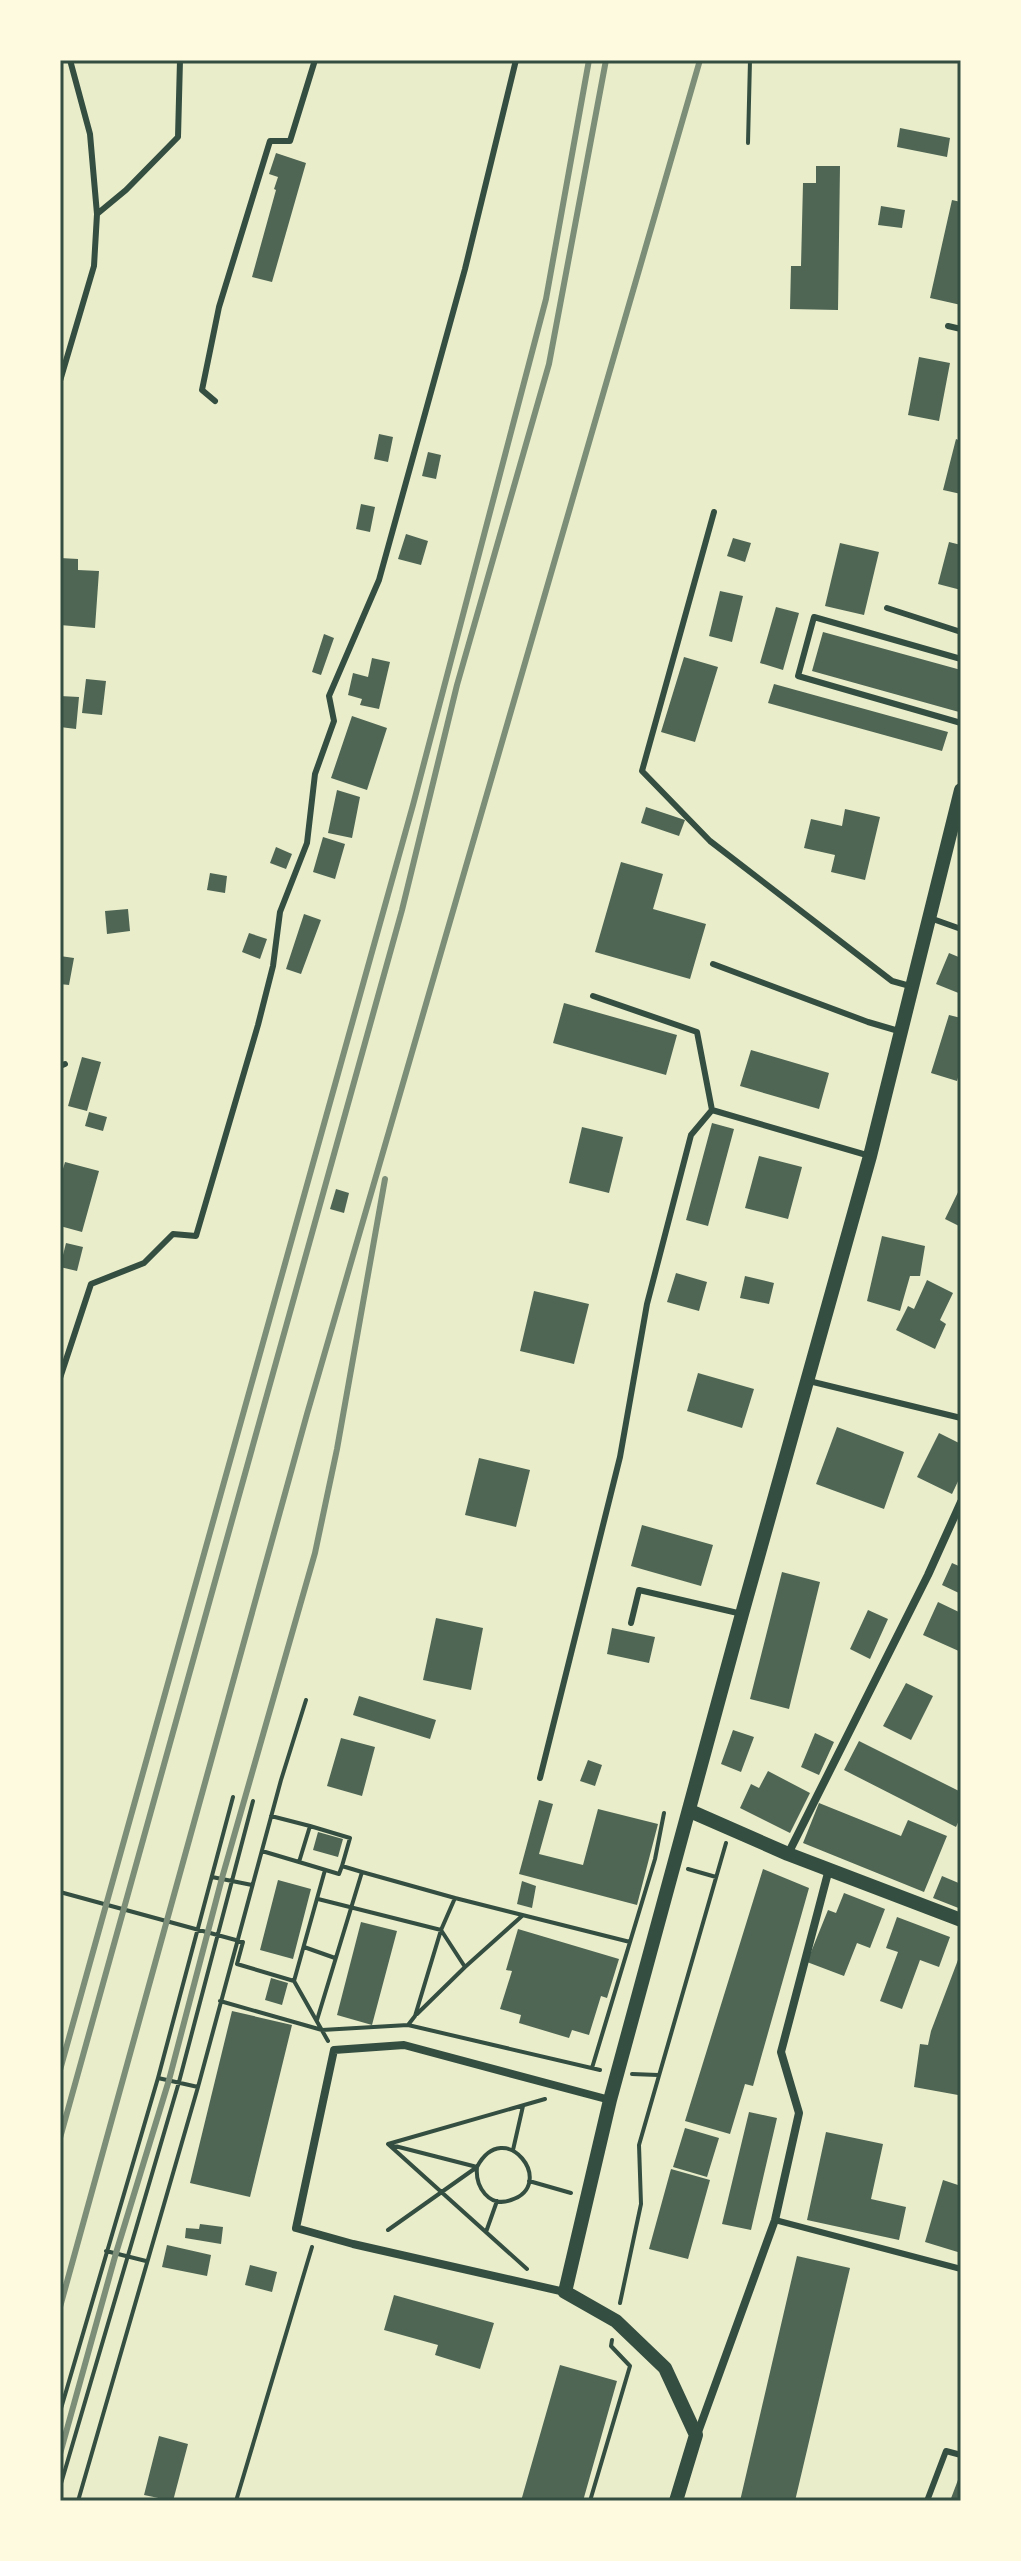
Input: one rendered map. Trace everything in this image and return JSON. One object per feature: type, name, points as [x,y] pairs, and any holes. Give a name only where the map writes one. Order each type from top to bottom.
[{"type":"street","points":[[565,2292],[610,2100],[870,1156],[961,790]]},
{"type":"street","points":[[788,1854],[928,1575],[961,1502]]},
{"type":"street","points":[[690,1811],[788,1854],[961,1920]]},
{"type":"street","points":[[676,2501],[696,2435],[775,2220],[799,2113],[781,2052],[829,1869]]},
{"type":"street","points":[[610,2100],[404,2045],[334,2050],[296,2228],[565,2292],[616,2321],[665,2368],[696,2435]]},
{"type":"lane","points":[[60,381],[94,266],[97,214],[90,134],[70,60]]},
{"type":"lane","points":[[97,214],[126,190],[178,137],[180,60]]},
{"type":"lane","points":[[215,401],[202,390],[219,307],[270,141],[290,141],[315,60]]},
{"type":"lane","points":[[60,1378],[91,1284],[144,1263],[173,1234],[196,1236],[258,1025],[273,966],[280,912],[307,843],[315,774],[334,721],[329,696],[379,580],[465,269],[516,60]]},
{"type":"lane","points":[[948,326],[961,329]]},
{"type":"lane","points":[[714,512],[642,771],[710,841],[892,981],[913,987]]},
{"type":"lane","points":[[887,608],[961,632]]},
{"type":"lane","points":[[961,659],[814,617],[798,676],[961,723]]},
{"type":"lane","points":[[930,918],[961,929]]},
{"type":"lane","points":[[713,964],[902,1032]]},
{"type":"lane","points":[[593,996],[697,1032],[712,1110]]},
{"type":"lane","points":[[712,1110],[870,1156]]},
{"type":"lane","points":[[540,1778],[620,1457],[651,1289],[691,1135],[712,1110]]},
{"type":"lane","points":[[807,1381],[961,1418]]},
{"type":"lane","points":[[631,1623],[639,1590],[742,1614]]},
{"type":"lane","points":[[775,2220],[961,2269]]},
{"type":"lane","points":[[927,2501],[946,2451],[961,2455]]},
{"type":"path","points":[[748,143],[750,60]]},
{"type":"path","points":[[78,2501],[306,1700]]},
{"type":"path","points":[[60,2412],[158,2078],[233,1797]]},
{"type":"path","points":[[60,2487],[179,2082],[253,1801]]},
{"type":"path","points":[[592,2068],[655,1859],[664,1813]]},
{"type":"path","points":[[262,1851],[339,1874],[350,1838],[271,1816]]},
{"type":"path","points":[[299,1862],[310,1826]]},
{"type":"path","points":[[590,2501],[630,2366],[611,2346],[641,2204],[639,2145],[731,1829]]},
{"type":"path","points":[[342,1866],[522,1916],[630,1942]]},
{"type":"path","points":[[294,1981],[325,1870]]},
{"type":"path","points":[[317,2020],[362,1872]]},
{"type":"path","points":[[212,1877],[252,1885]]},
{"type":"path","points":[[60,1892],[243,1942],[237,1964],[294,1981],[334,2050]]},
{"type":"path","points":[[415,2016],[441,1930],[455,1898]]},
{"type":"path","points":[[318,1899],[441,1930],[465,1967]]},
{"type":"path","points":[[408,2025],[465,1967],[522,1916]]},
{"type":"path","points":[[304,1947],[336,1958]]},
{"type":"path","points":[[158,2078],[198,2087]]},
{"type":"path","points":[[388,2144],[574,2090]]},
{"type":"path","points":[[513,2150],[524,2105]]},
{"type":"path","points":[[388,2144],[477,2167]]},
{"type":"path","points":[[388,2144],[549,2288]]},
{"type":"path","points":[[388,2230],[477,2167],[488,2153],[496,2149],[513,2150],[526,2162],[529,2181],[522,2194],[514,2199],[497,2201],[482,2192],[478,2185],[477,2167]]},
{"type":"path","points":[[529,2181],[571,2193]]},
{"type":"path","points":[[486,2232],[497,2201]]},
{"type":"path","points":[[236,2501],[316,2233]]},
{"type":"path","points":[[106,2251],[146,2261]]},
{"type":"building","points":[[900,128],[950,138],[947,157],[897,147]]},
{"type":"building","points":[[276,153],[306,163],[272,282],[252,277],[276,190],[278,177],[269,174]]},
{"type":"building","points":[[816,166],[840,166],[838,310],[790,309],[791,266],[801,266],[803,183],[816,183]]},
{"type":"building","points":[[952,200],[961,202],[961,305],[930,298]]},
{"type":"building","points":[[881,206],[905,210],[902,228],[878,225]]},
{"type":"building","points":[[919,357],[950,363],[939,421],[908,415]]},
{"type":"building","points":[[379,434],[393,437],[388,462],[374,459]]},
{"type":"building","points":[[956,439],[961,441],[961,494],[943,490]]},
{"type":"building","points":[[428,452],[441,455],[436,479],[422,476]]},
{"type":"building","points":[[361,504],[375,507],[370,532],[356,529]]},
{"type":"building","points":[[406,534],[428,541],[421,565],[398,559]]},
{"type":"building","points":[[733,538],[751,543],[745,562],[727,556]]},
{"type":"building","points":[[949,542],[961,545],[961,590],[938,584]]},
{"type":"building","points":[[840,543],[879,552],[864,615],[825,606]]},
{"type":"building","points":[[60,558],[78,559],[78,570],[99,571],[95,628],[60,625]]},
{"type":"building","points":[[720,591],[743,596],[732,642],[709,636]]},
{"type":"building","points":[[776,607],[799,613],[783,670],[760,663]]},
{"type":"building","points":[[823,632],[961,670],[959,712],[812,671]]},
{"type":"building","points":[[324,634],[334,638],[321,675],[312,672]]},
{"type":"building","points":[[684,657],[718,667],[695,742],[661,732]]},
{"type":"building","points":[[372,658],[390,662],[379,709],[360,705],[362,699],[348,695],[353,673],[368,677]]},
{"type":"building","points":[[86,679],[106,681],[102,715],[82,713]]},
{"type":"building","points":[[774,684],[948,732],[942,751],[768,703]]},
{"type":"building","points":[[60,696],[79,697],[76,729],[60,727]]},
{"type":"building","points":[[352,716],[387,728],[367,790],[331,778]]},
{"type":"building","points":[[337,790],[360,797],[352,838],[328,833]]},
{"type":"building","points":[[646,807],[685,820],[679,836],[641,823]]},
{"type":"building","points":[[845,809],[880,817],[865,880],[831,872],[835,855],[804,848],[811,819],[842,826]]},
{"type":"building","points":[[323,837],[345,844],[335,879],[313,872]]},
{"type":"building","points":[[276,847],[292,854],[286,869],[270,863]]},
{"type":"building","points":[[621,862],[663,874],[653,909],[706,924],[690,979],[595,952]]},
{"type":"building","points":[[210,873],[227,876],[225,893],[207,890]]},
{"type":"building","points":[[128,909],[130,931],[107,934],[105,911]]},
{"type":"building","points":[[304,914],[321,920],[301,974],[286,969]]},
{"type":"building","points":[[249,933],[267,939],[260,959],[242,952]]},
{"type":"building","points":[[949,953],[961,958],[961,994],[936,984]]},
{"type":"building","points":[[60,956],[74,958],[69,985],[60,984]]},
{"type":"building","points":[[564,1003],[677,1035],[666,1075],[553,1043]]},
{"type":"building","points":[[949,1015],[961,1018],[961,1067],[957,1081],[931,1073]]},
{"type":"building","points":[[751,1050],[829,1073],[819,1109],[740,1086]]},
{"type":"building","points":[[82,1057],[101,1062],[87,1111],[68,1106]]},
{"type":"building","points":[[89,1112],[107,1117],[103,1131],[85,1126]]},
{"type":"building","points":[[712,1123],[734,1129],[708,1226],[686,1220]]},
{"type":"building","points":[[582,1127],[623,1137],[609,1193],[569,1183]]},
{"type":"building","points":[[759,1156],[802,1167],[788,1219],[745,1208]]},
{"type":"building","points":[[65,1162],[99,1171],[82,1232],[60,1226],[60,1179]]},
{"type":"building","points":[[961,1186],[961,1227],[945,1219]]},
{"type":"building","points":[[336,1189],[349,1193],[344,1213],[330,1209]]},
{"type":"building","points":[[882,1236],[925,1246],[920,1276],[910,1276],[900,1311],[867,1301]]},
{"type":"building","points":[[66,1243],[83,1247],[77,1271],[60,1267]]},
{"type":"building","points":[[676,1273],[707,1282],[699,1311],[667,1302]]},
{"type":"building","points":[[745,1276],[774,1283],[769,1304],[740,1298]]},
{"type":"building","points":[[927,1280],[953,1293],[940,1320],[946,1324],[935,1349],[896,1330],[908,1306],[914,1309]]},
{"type":"building","points":[[534,1291],[589,1304],[574,1364],[520,1351]]},
{"type":"building","points":[[698,1373],[754,1389],[742,1428],[687,1411]]},
{"type":"building","points":[[837,1427],[904,1452],[884,1509],[816,1484]]},
{"type":"building","points":[[939,1433],[961,1444],[961,1475],[952,1494],[917,1477]]},
{"type":"building","points":[[479,1458],[530,1470],[516,1527],[465,1515]]},
{"type":"building","points":[[642,1525],[713,1545],[701,1586],[631,1566]]},
{"type":"building","points":[[952,1563],[961,1567],[961,1594],[942,1585]]},
{"type":"building","points":[[782,1572],[820,1582],[789,1709],[750,1699]]},
{"type":"building","points":[[938,1602],[961,1613],[961,1652],[923,1635]]},
{"type":"building","points":[[868,1610],[888,1619],[870,1659],[850,1649]]},
{"type":"building","points":[[436,1618],[483,1628],[471,1690],[423,1680]]},
{"type":"building","points":[[612,1628],[655,1637],[649,1663],[607,1654]]},
{"type":"building","points":[[906,1683],[933,1696],[911,1740],[883,1726]]},
{"type":"building","points":[[359,1696],[436,1720],[430,1739],[353,1715]]},
{"type":"building","points":[[733,1730],[754,1737],[741,1772],[721,1764]]},
{"type":"building","points":[[815,1733],[834,1742],[819,1775],[801,1767]]},
{"type":"building","points":[[341,1738],[375,1747],[362,1796],[327,1786]]},
{"type":"building","points":[[859,1741],[961,1792],[961,1816],[956,1827],[844,1770]]},
{"type":"building","points":[[588,1760],[602,1765],[595,1786],[580,1781]]},
{"type":"building","points":[[768,1771],[810,1793],[790,1833],[740,1808],[751,1784],[759,1788]]},
{"type":"building","points":[[539,1800],[553,1804],[539,1854],[583,1865],[598,1809],[658,1824],[637,1905],[519,1874]]},
{"type":"building","points":[[819,1803],[901,1836],[908,1820],[947,1836],[924,1892],[803,1843]]},
{"type":"building","points":[[318,1832],[343,1839],[338,1857],[313,1850]]},
{"type":"building","points":[[763,1869],[809,1888],[753,2086],[745,2084],[730,2134],[685,2121]]},
{"type":"building","points":[[942,1876],[961,1884],[961,1909],[933,1898]]},
{"type":"building","points":[[278,1880],[311,1889],[293,1959],[260,1950]]},
{"type":"building","points":[[522,1881],[536,1886],[532,1908],[517,1904]]},
{"type":"building","points":[[844,1893],[885,1909],[870,1948],[857,1943],[844,1976],[807,1962],[828,1910],[836,1913]]},
{"type":"building","points":[[897,1917],[950,1937],[939,1967],[920,1960],[902,2009],[880,2001],[898,1952],[886,1948]]},
{"type":"building","points":[[361,1922],[397,1931],[372,2025],[337,2015]]},
{"type":"building","points":[[518,1929],[619,1959],[607,1998],[601,1996],[589,2035],[572,2030],[569,2038],[519,2023],[521,2015],[500,2009],[512,1971],[506,1970]]},
{"type":"building","points":[[961,1952],[961,2076],[958,2095],[914,2087],[920,2044],[928,2045]]},
{"type":"building","points":[[271,1978],[288,1983],[282,2005],[265,2000]]},
{"type":"building","points":[[232,2011],[292,2025],[250,2197],[190,2183]]},
{"type":"building","points":[[749,2112],[777,2118],[751,2230],[722,2224]]},
{"type":"building","points":[[685,2128],[719,2138],[707,2177],[673,2167]]},
{"type":"building","points":[[826,2132],[883,2144],[871,2199],[906,2207],[899,2240],[807,2220]]},
{"type":"building","points":[[671,2169],[710,2180],[688,2259],[649,2249]]},
{"type":"building","points":[[943,2180],[961,2186],[961,2253],[925,2242]]},
{"type":"building","points":[[200,2224],[223,2227],[221,2244],[185,2238],[186,2228],[199,2229]]},
{"type":"building","points":[[167,2245],[211,2255],[207,2276],[162,2267]]},
{"type":"building","points":[[797,2256],[850,2268],[795,2501],[740,2501]]},
{"type":"building","points":[[250,2265],[277,2272],[272,2292],[245,2285]]},
{"type":"building","points":[[394,2295],[494,2323],[480,2369],[435,2355],[438,2345],[384,2330]]},
{"type":"building","points":[[560,2365],[617,2381],[583,2501],[521,2501]]},
{"type":"building","points":[[159,2436],[188,2444],[173,2501],[144,2495]]},
{"type":"building","points":[[961,2472],[961,2501],[950,2501]]},
{"type":"railway","points":[[60,2070],[413,805],[546,299],[589,60]]},
{"type":"railway","points":[[60,2138],[402,910],[457,685],[549,364],[606,60]]},
{"type":"railway","points":[[60,2307],[307,1414],[700,60]]},
{"type":"railway","points":[[60,2454],[116,2253],[169,2080],[222,1878],[315,1553],[337,1449],[385,1179]]}]
